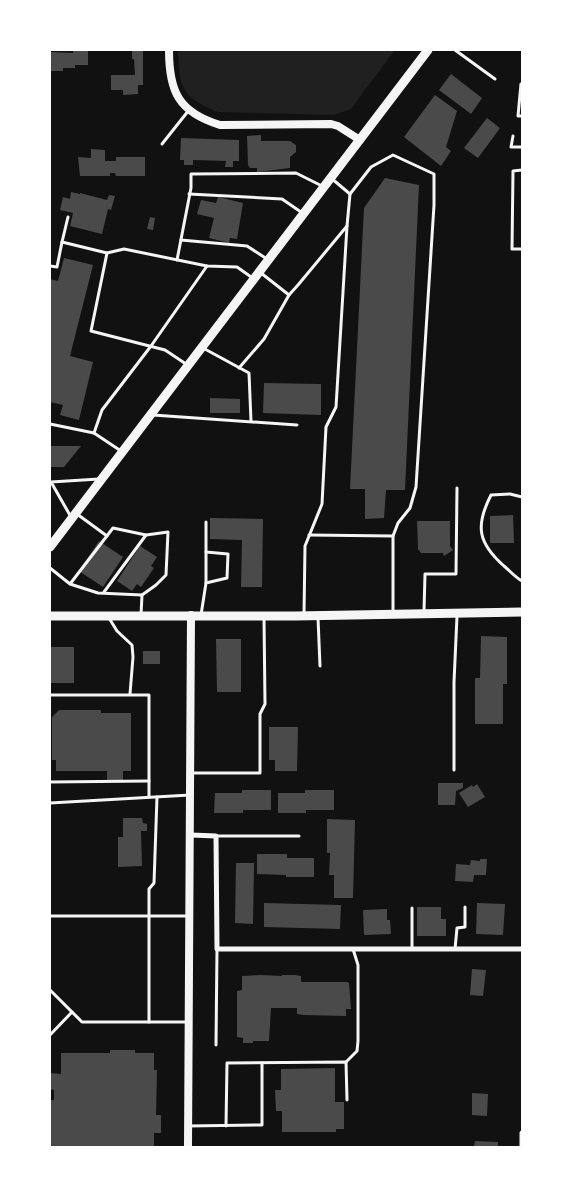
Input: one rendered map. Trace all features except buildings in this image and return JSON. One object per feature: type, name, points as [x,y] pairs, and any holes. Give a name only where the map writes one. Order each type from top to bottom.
[{"type":"main road","points":[[50,547],[428,50]]},
{"type":"main road","points":[[50,616],[522,612]]},
{"type":"street","points":[[169,50],[173,89],[185,106],[207,121],[220,125],[330,124],[338,126],[360,140]]},
{"type":"street","points":[[188,1147],[191,615]]},
{"type":"street","points":[[191,835],[216,836],[217,949],[522,949]]},
{"type":"street","points":[[522,1133],[522,1147]]},
{"type":"lane","points":[[455,50],[495,79]]},
{"type":"lane","points":[[521,84],[518,116],[522,116]]},
{"type":"lane","points":[[162,144],[190,110]]},
{"type":"lane","points":[[512,136],[511,147],[522,147]]},
{"type":"lane","points":[[304,615],[305,546],[322,504],[326,427],[336,407],[350,194],[371,167],[393,155],[434,174],[434,205],[416,487],[410,508],[398,523],[393,536],[394,613]]},
{"type":"lane","points":[[522,170],[513,171],[512,249],[522,249]]},
{"type":"lane","points":[[177,260],[182,240],[191,174],[296,173],[324,187]]},
{"type":"lane","points":[[331,178],[350,194]]},
{"type":"lane","points":[[189,194],[282,199],[304,214]]},
{"type":"lane","points":[[50,266],[57,267],[68,217]]},
{"type":"lane","points":[[239,368],[264,339],[289,294],[347,226]]},
{"type":"lane","points":[[182,240],[247,246],[269,260]]},
{"type":"lane","points":[[62,242],[107,253],[124,249],[207,266],[237,267],[289,294]]},
{"type":"lane","points":[[107,253],[91,331],[166,350],[189,366]]},
{"type":"lane","points":[[94,433],[102,410],[151,346],[207,266]]},
{"type":"lane","points":[[203,348],[249,373],[251,421]]},
{"type":"lane","points":[[152,415],[297,425]]},
{"type":"lane","points":[[50,424],[94,433],[123,452]]},
{"type":"lane","points":[[50,482],[102,479]]},
{"type":"lane","points":[[50,482],[74,516],[107,536]]},
{"type":"lane","points":[[424,613],[425,574],[456,574],[457,488]]},
{"type":"lane","points":[[522,497],[510,494],[490,494],[481,519],[482,535],[487,549],[495,559],[522,581]]},
{"type":"lane","points":[[201,615],[206,583],[206,522]]},
{"type":"lane","points":[[50,568],[70,584],[104,593],[142,595],[166,575],[168,532],[146,535],[112,528],[70,584]]},
{"type":"lane","points":[[104,593],[146,535]]},
{"type":"lane","points":[[309,535],[393,536]]},
{"type":"lane","points":[[206,552],[228,554],[227,578],[206,583]]},
{"type":"lane","points":[[142,595],[142,616]]},
{"type":"lane","points":[[454,770],[454,682],[457,613]]},
{"type":"lane","points":[[318,614],[320,666]]},
{"type":"lane","points":[[107,615],[117,631],[132,644],[133,657],[130,694]]},
{"type":"lane","points":[[191,774],[260,773],[260,714],[265,704],[264,615]]},
{"type":"lane","points":[[50,695],[149,695],[149,797]]},
{"type":"lane","points":[[50,782],[149,781]]},
{"type":"lane","points":[[50,803],[191,795]]},
{"type":"lane","points":[[149,1022],[149,889],[154,883],[157,797]]},
{"type":"lane","points":[[216,836],[299,836]]},
{"type":"lane","points":[[455,949],[457,928],[465,927],[465,907]]},
{"type":"lane","points":[[412,908],[412,949]]},
{"type":"lane","points":[[50,916],[190,916]]},
{"type":"lane","points":[[216,1045],[217,949]]},
{"type":"lane","points":[[226,1126],[227,1063],[346,1062],[357,1051],[358,965],[353,949]]},
{"type":"lane","points":[[50,990],[82,1022],[189,1022]]},
{"type":"lane","points":[[50,1034],[72,1012]]},
{"type":"lane","points":[[346,1062],[348,1100]]},
{"type":"lane","points":[[188,1126],[262,1125],[262,1063]]},
{"type":"shaded area","points":[[178,50],[395,50],[351,109],[334,115],[218,112],[206,107],[189,96],[181,82]]}]
